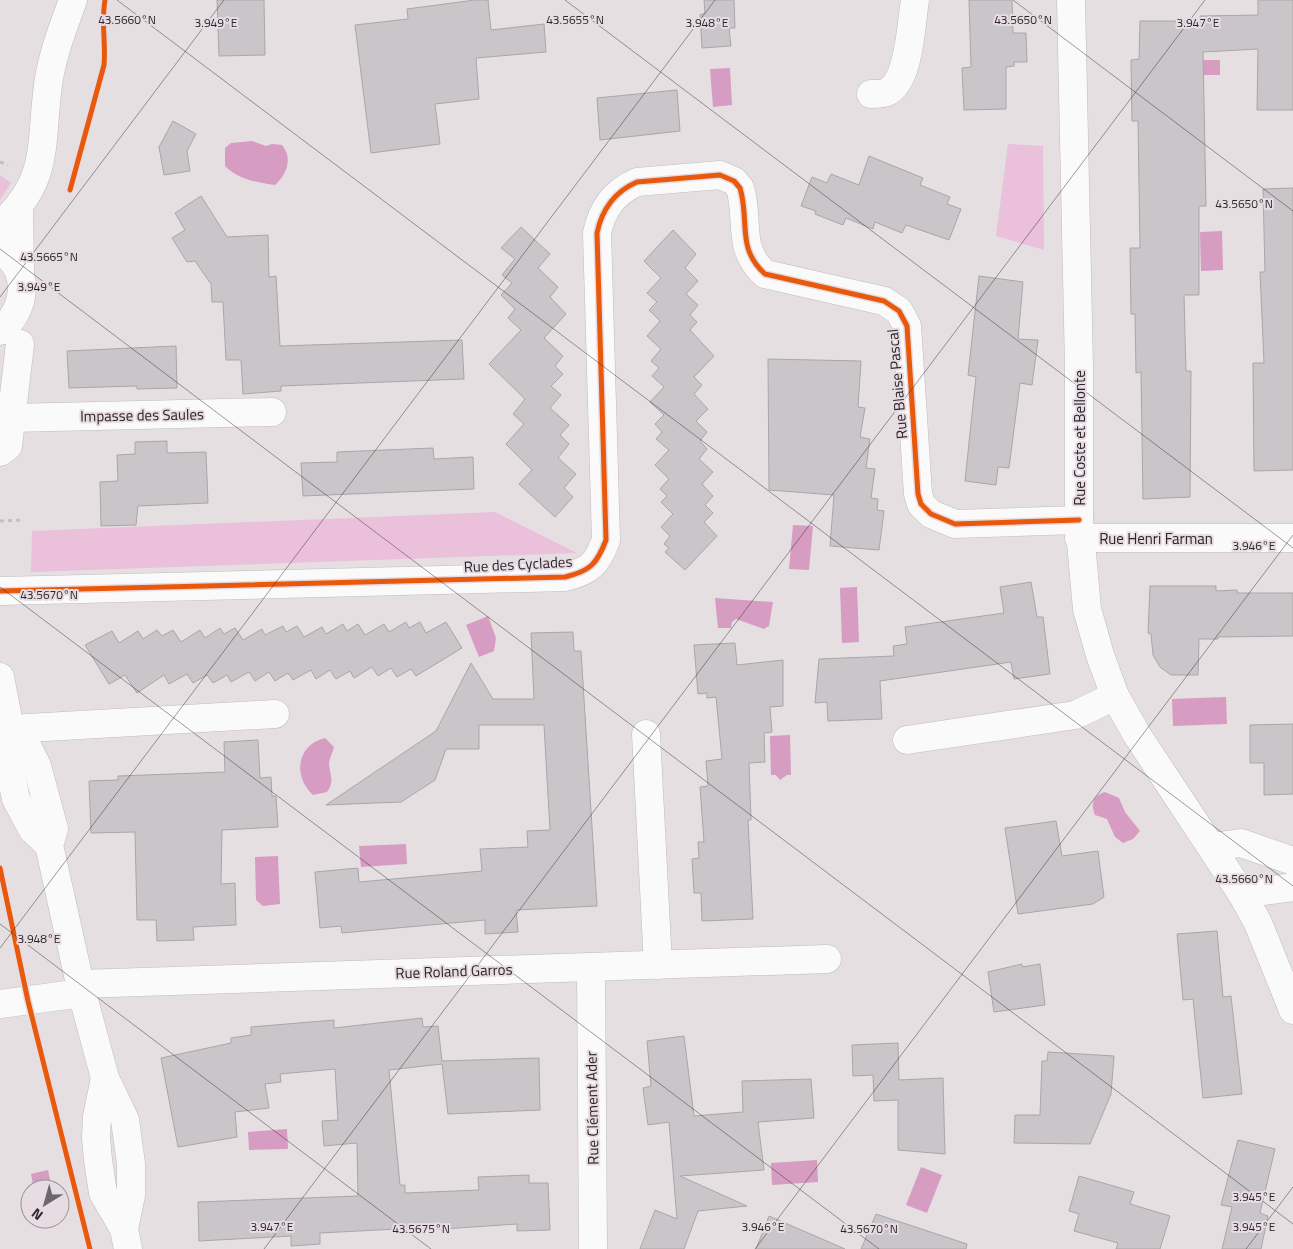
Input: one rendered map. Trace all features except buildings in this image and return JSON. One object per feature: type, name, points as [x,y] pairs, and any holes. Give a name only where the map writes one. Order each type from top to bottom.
[{"type":"street","points":[[0,452],[8,446],[12,418],[5,334],[18,312],[22,300],[20,275],[10,217],[32,186],[42,160],[52,60],[73,0]]},
{"type":"street","points":[[871,94],[886,92],[896,86],[904,71],[915,0]]},
{"type":"street","name":"Rue Coste et Bellonte","points":[[1071,0],[1079,367],[1079,529],[1087,609],[1100,655],[1115,696],[1136,735],[1212,846],[1242,894],[1258,923],[1293,1010]]},
{"type":"street","name":"Rue des Cyclades","points":[[0,591],[565,577],[582,573],[595,564],[606,540],[598,233],[600,218],[609,201],[624,188],[637,182],[720,175],[734,181]]},
{"type":"street","name":"Rue Blaise Pascal","points":[[734,181],[740,188],[742,196],[748,254],[754,264],[764,274],[884,301],[899,311],[907,326],[918,494],[921,504],[931,514],[955,524],[1079,529]]},
{"type":"street","points":[[0,251],[14,263],[20,275]]},
{"type":"street","name":"Impasse des Saules","points":[[12,418],[272,412]]},
{"type":"street","name":"Rue Henri Farman","points":[[1079,529],[1293,538]]},
{"type":"street","points":[[0,677],[10,729],[27,746],[37,766],[54,829],[49,845],[105,1078],[96,1138],[98,1160],[104,1193],[126,1239]]},
{"type":"street","points":[[907,740],[1075,715],[1115,696]]},
{"type":"street","points":[[10,729],[275,714]]},
{"type":"street","points":[[646,734],[658,965]]},
{"type":"street","points":[[1212,846],[1241,843],[1293,861]]},
{"type":"street","points":[[1242,894],[1293,888]]},
{"type":"street","name":"Rue Roland Garros","points":[[0,1004],[82,988],[591,967],[827,960]]},
{"type":"street","name":"Rue Clément Ader","points":[[591,967],[593,1249]]},
{"type":"path","points":[[0,521],[21,520]]},
{"type":"shaded area","points":[[1186,60],[1220,60],[1220,75],[1186,75]]},
{"type":"shaded area","points":[[730,68],[732,105],[713,107],[710,69]]},
{"type":"shaded area","points":[[252,141],[266,146],[272,144],[282,145],[285,150],[288,160],[287,166],[283,176],[275,185],[242,177],[225,166],[225,148],[231,143]]},
{"type":"shaded area","points":[[1008,144],[1043,146],[1044,250],[996,236]]},
{"type":"shaded area","points":[[0,175],[11,183],[0,200]]},
{"type":"shaded area","points":[[1222,231],[1223,270],[1201,271],[1200,232]]},
{"type":"shaded area","points":[[495,512],[577,553],[31,572],[32,531]]},
{"type":"shaded area","points":[[793,525],[813,526],[809,570],[789,569]]},
{"type":"shaded area","points":[[857,587],[859,642],[842,643],[840,588]]},
{"type":"shaded area","points":[[715,598],[773,602],[769,626],[764,629],[736,619],[732,622],[731,628],[718,628]]},
{"type":"shaded area","points":[[488,616],[496,638],[494,651],[479,657],[466,625]]},
{"type":"shaded area","points":[[1226,697],[1227,724],[1173,726],[1172,699]]},
{"type":"shaded area","points":[[790,735],[791,775],[787,775],[780,780],[776,775],[771,775],[770,736]]},
{"type":"shaded area","points":[[325,738],[334,747],[329,764],[331,785],[327,792],[313,795],[302,779],[300,771],[301,762],[303,754],[308,747]]},
{"type":"shaded area","points":[[1105,792],[1119,798],[1125,812],[1140,831],[1133,839],[1123,843],[1115,837],[1107,819],[1095,815],[1093,807],[1095,798]]},
{"type":"shaded area","points":[[406,844],[407,864],[361,867],[359,846]]},
{"type":"shaded area","points":[[278,856],[280,904],[263,906],[256,900],[255,857]]},
{"type":"shaded area","points":[[287,1129],[288,1149],[249,1150],[248,1132]]},
{"type":"shaded area","points":[[817,1160],[818,1182],[772,1185],[771,1163]]},
{"type":"shaded area","points":[[921,1167],[942,1175],[927,1213],[906,1205]]},
{"type":"shaded area","points":[[48,1170],[50,1179],[32,1179],[31,1174]]},
{"type":"cycle path","points":[[70,190],[104,65],[103,16],[105,0]]},
{"type":"cycle path","points":[[0,591],[565,577],[587,569],[596,561],[606,540],[597,233],[599,224],[610,202],[622,191],[637,182],[720,175],[734,181],[740,188],[747,244],[750,254],[765,274],[884,301],[899,311],[907,326],[918,494],[921,504],[931,514],[955,524],[1079,520]]},
{"type":"cycle path","points":[[0,868],[28,1001],[90,1249]]}]
